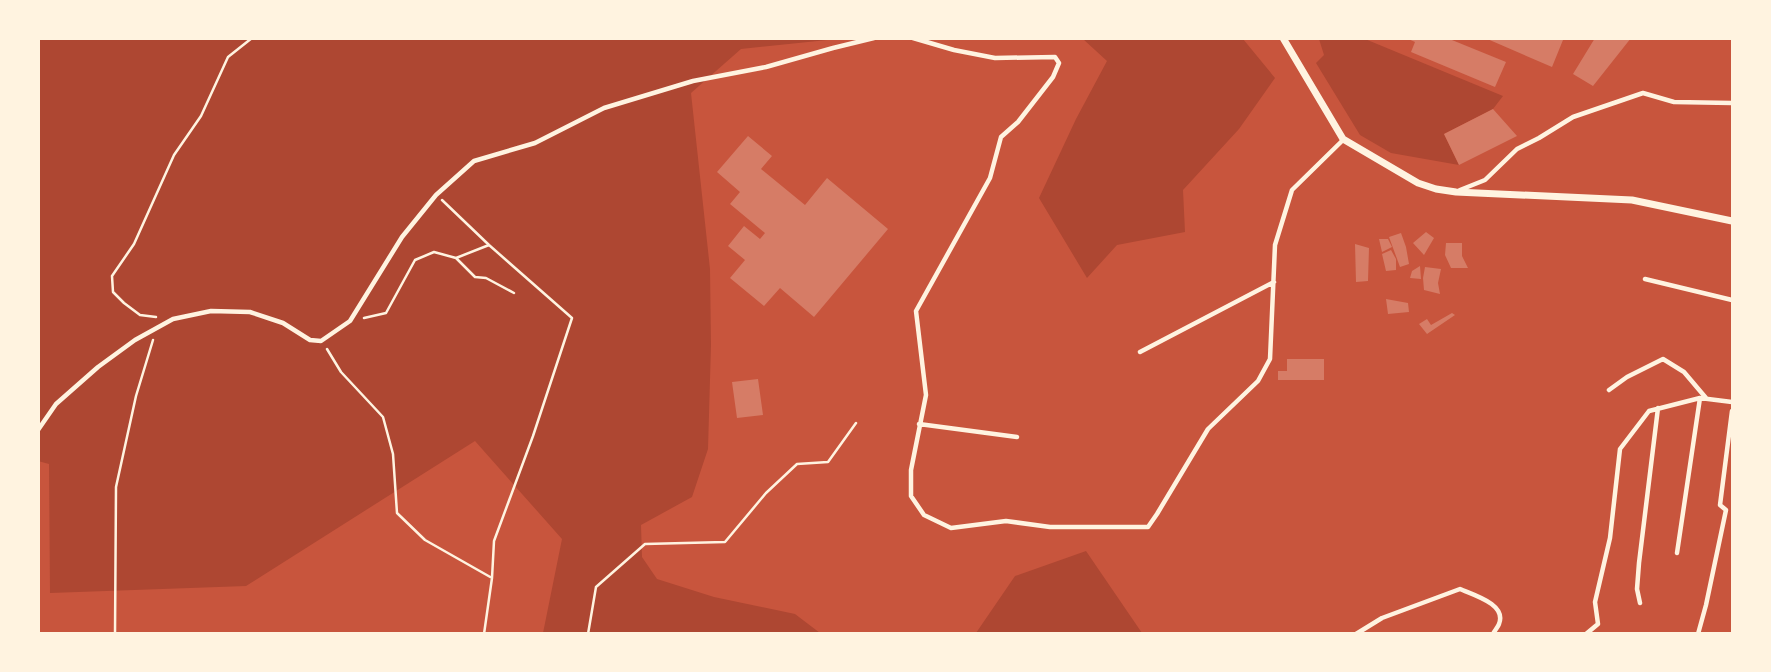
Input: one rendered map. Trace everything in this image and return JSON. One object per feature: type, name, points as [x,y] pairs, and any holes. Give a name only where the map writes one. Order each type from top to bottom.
[{"type":"street","points":[[1283,38],[1343,139],[1418,183],[1456,192],[1632,200],[1732,221]]},
{"type":"lane","points":[[38,430],[56,404],[98,367],[135,340],[173,319],[211,311],[250,312],[283,323],[310,341],[321,341],[351,321],[402,237],[436,195],[474,161],[535,143],[604,108],[692,81],[766,68],[874,38]]},
{"type":"lane","points":[[913,38],[995,58],[1055,57],[1059,63],[1053,77],[1018,122],[1002,137],[990,178],[916,311],[926,395],[911,470],[911,496],[924,515],[951,528],[1006,521],[1050,527],[1148,527],[1208,429],[1258,381],[1270,359],[1275,245],[1292,190],[1343,139]]},
{"type":"lane","points":[[1456,192],[1485,180],[1517,149],[1573,117],[1643,93],[1674,102],[1732,103]]},
{"type":"lane","points":[[1645,279],[1732,300]]},
{"type":"lane","points":[[1140,352],[1274,282]]},
{"type":"lane","points":[[1609,390],[1627,377],[1663,359],[1684,372],[1707,399]]},
{"type":"lane","points":[[1677,553],[1700,398]]},
{"type":"lane","points":[[1586,634],[1598,624],[1595,602],[1610,538],[1620,449],[1649,411],[1700,398],[1732,402]]},
{"type":"lane","points":[[1640,603],[1637,589],[1639,563],[1658,408]]},
{"type":"lane","points":[[1698,634],[1729,510],[1720,505],[1732,411]]},
{"type":"lane","points":[[919,425],[1017,437]]},
{"type":"lane","points":[[1356,634],[1382,618],[1460,589],[1493,604],[1500,615],[1500,622],[1493,634]]},
{"type":"path","points":[[173,319],[140,315],[113,292],[112,276],[135,244],[174,155],[201,116],[228,57],[252,38]]},
{"type":"path","points":[[436,195],[572,318],[533,436],[494,541],[484,634]]},
{"type":"path","points":[[456,258],[489,245]]},
{"type":"path","points":[[351,321],[386,313],[415,260],[434,252],[456,258],[475,277],[486,278],[514,293]]},
{"type":"path","points":[[115,634],[116,487],[136,396],[156,328]]},
{"type":"path","points":[[321,341],[341,372],[383,417],[393,454],[397,513],[425,540],[492,578]]},
{"type":"path","points":[[588,634],[596,587],[645,544],[725,542],[766,493],[797,464],[828,462],[856,423]]},
{"type":"shaded area","points":[[38,39],[837,39],[741,49],[691,93],[710,269],[708,449],[692,497],[641,525],[642,557],[657,579],[714,597],[795,614],[820,633],[543,633],[562,539],[475,441],[246,586],[50,593],[49,464],[38,461]]},
{"type":"shaded area","points":[[1083,39],[1243,39],[1275,78],[1239,129],[1183,190],[1185,232],[1117,245],[1087,278],[1039,198],[1107,61]]},
{"type":"shaded area","points":[[1319,39],[1365,39],[1503,96],[1493,109],[1444,134],[1459,165],[1391,153],[1360,135],[1316,63],[1324,55]]},
{"type":"shaded area","points":[[1086,551],[1142,633],[976,633],[1015,576]]},
{"type":"building","points":[[1406,38],[1447,38],[1506,62],[1495,87],[1411,52],[1415,42]]},
{"type":"building","points":[[1485,38],[1559,38],[1563,40],[1552,67]]},
{"type":"building","points":[[1595,38],[1631,38],[1593,86],[1573,74]]},
{"type":"building","points":[[1493,109],[1517,136],[1459,165],[1444,134]]},
{"type":"building","points":[[748,136],[772,156],[761,169],[805,205],[827,178],[888,229],[814,317],[780,288],[764,306],[730,278],[745,260],[728,246],[744,226],[760,239],[765,233],[730,204],[740,192],[717,172]]},
{"type":"building","points":[[1426,232],[1434,238],[1424,255],[1413,243]]},
{"type":"building","points":[[1401,233],[1409,264],[1400,267],[1389,237]]},
{"type":"building","points":[[1379,239],[1388,239],[1392,247],[1382,252]]},
{"type":"building","points":[[1446,243],[1462,243],[1462,256],[1468,268],[1451,268],[1445,255]]},
{"type":"building","points":[[1355,244],[1369,248],[1368,281],[1356,282]]},
{"type":"building","points":[[1391,250],[1396,259],[1396,270],[1386,271],[1382,254]]},
{"type":"building","points":[[1420,266],[1421,279],[1410,278],[1412,271]]},
{"type":"building","points":[[1425,267],[1441,269],[1438,283],[1440,294],[1424,290]]},
{"type":"building","points":[[1386,299],[1408,303],[1409,312],[1388,314]]},
{"type":"building","points":[[1452,313],[1455,315],[1427,334],[1419,324],[1427,319],[1431,325]]},
{"type":"building","points":[[1287,359],[1324,359],[1324,380],[1278,380],[1278,371],[1287,371]]},
{"type":"building","points":[[758,379],[763,415],[737,418],[732,382]]}]
